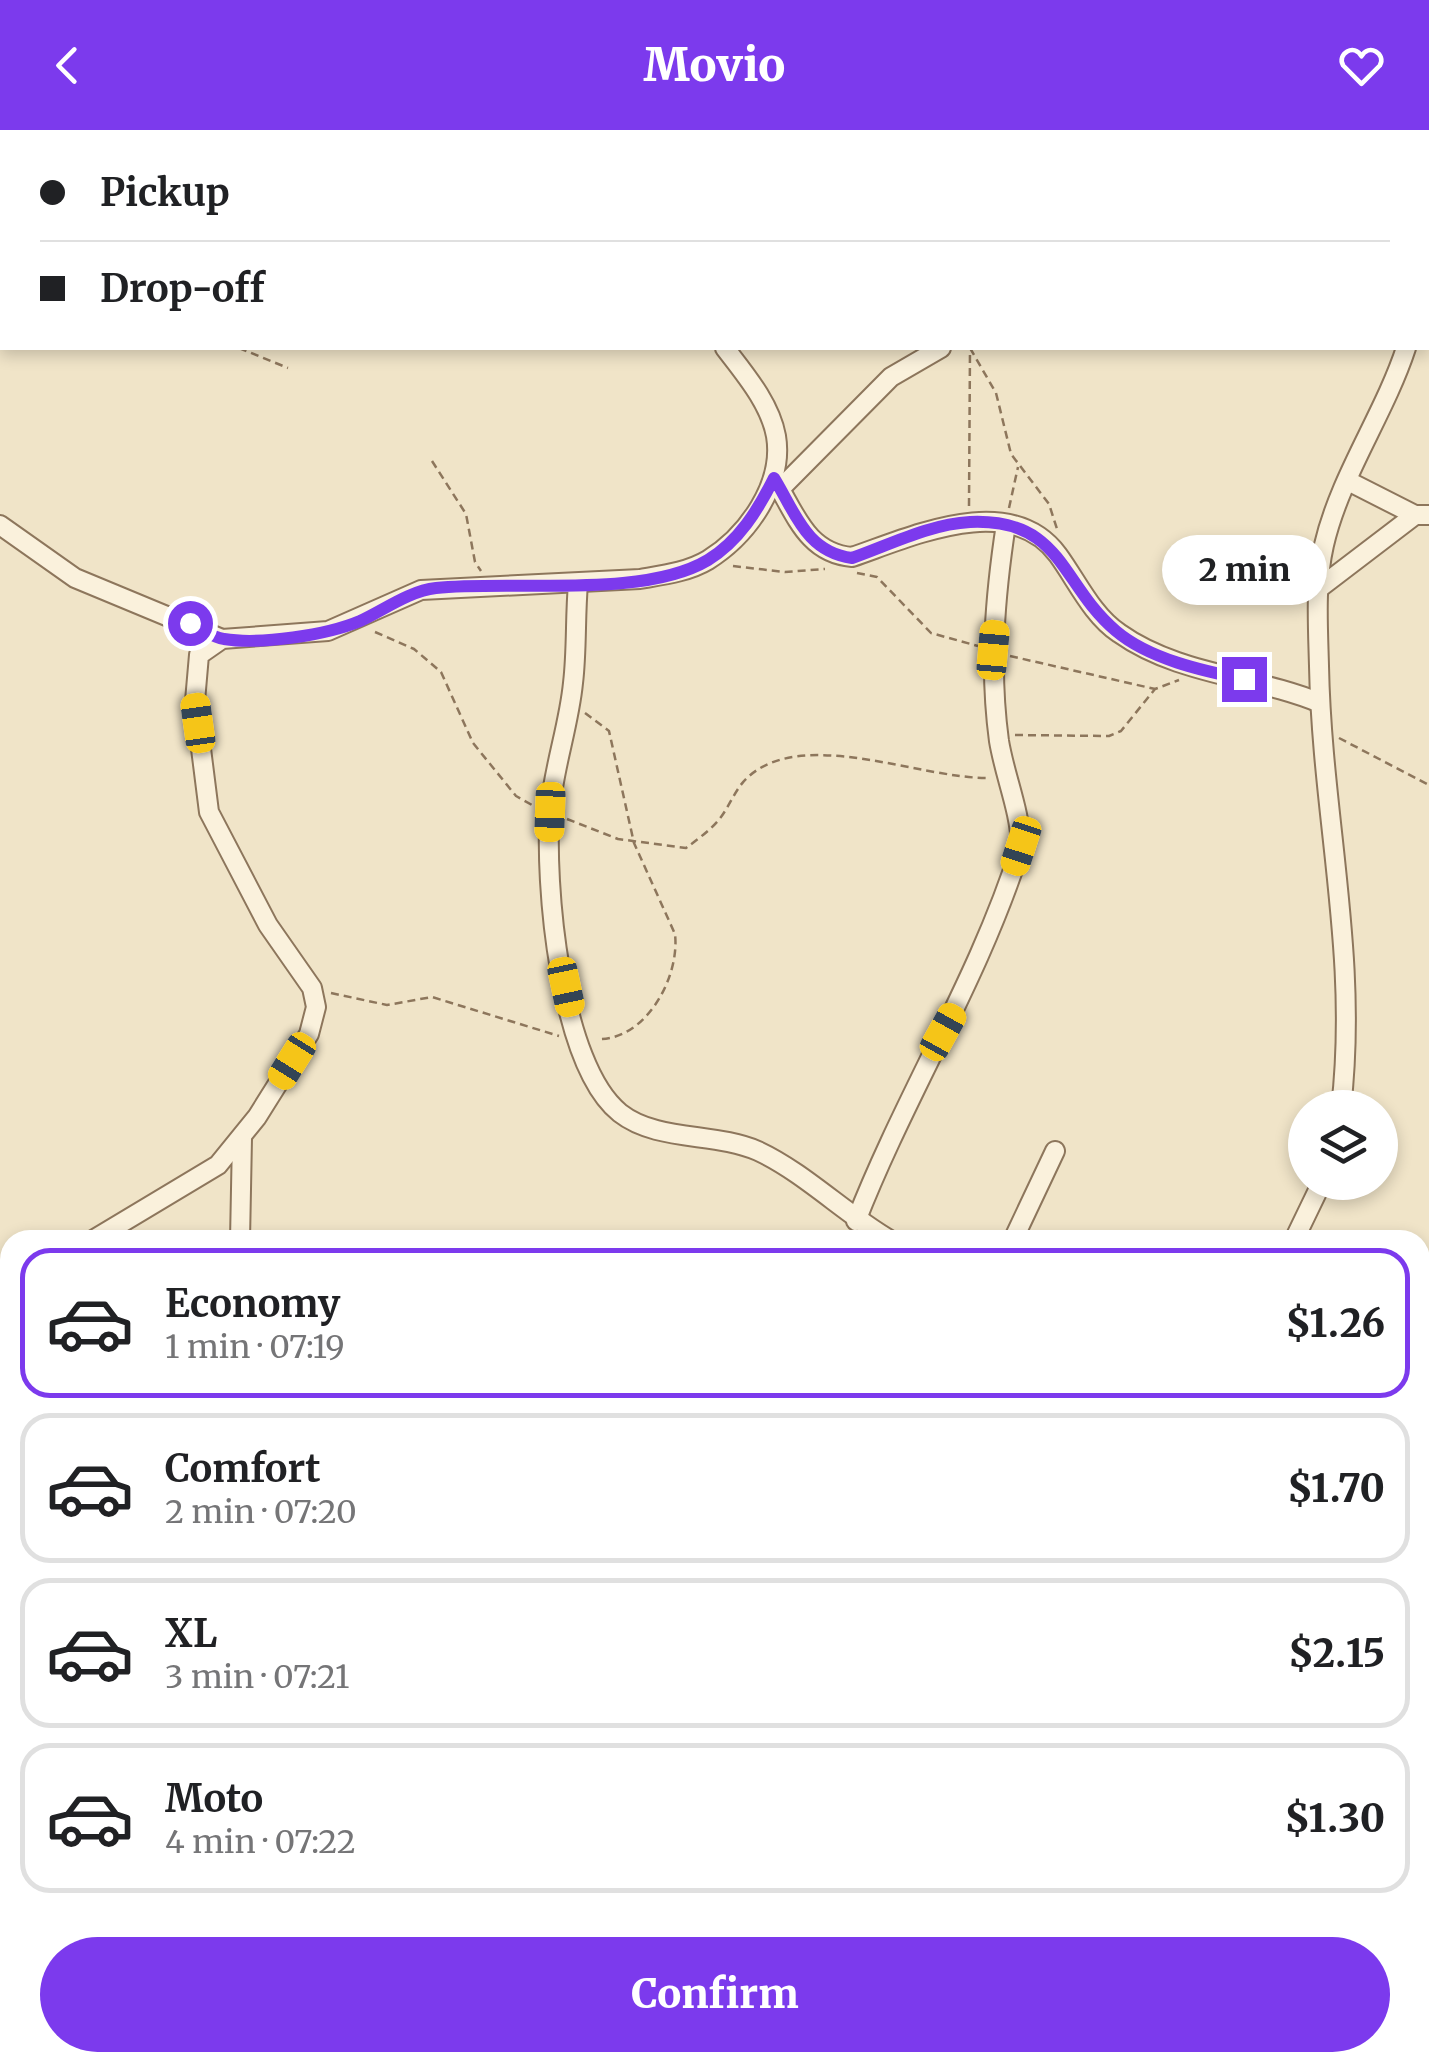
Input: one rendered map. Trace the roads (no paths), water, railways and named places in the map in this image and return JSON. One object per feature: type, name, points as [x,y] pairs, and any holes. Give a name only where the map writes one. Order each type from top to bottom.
[{"type":"street","points":[[727,350],[768,413],[776,435],[777,484],[800,527],[836,556],[852,558],[967,522],[1006,524],[1054,550],[1098,614],[1119,634],[1210,672],[1279,686],[1320,703]]},
{"type":"street","points":[[198,660],[210,644],[222,640],[328,631],[362,620],[421,590],[578,584],[676,573],[708,560],[756,513],[777,484],[892,376],[937,350]]},
{"type":"street","points":[[1343,1090],[1349,1039],[1348,966],[1320,726],[1318,589],[1324,546],[1405,350]]},
{"type":"street","points":[[1318,589],[1422,515],[1348,481]]},
{"type":"street","points":[[856,1220],[910,1092],[960,1002],[1021,846],[1020,820],[1005,778],[998,735],[993,650],[1006,524]]},
{"type":"street","points":[[0,525],[75,578],[190,623],[222,640]]},
{"type":"street","points":[[578,584],[571,705],[550,812],[559,946],[577,1038],[593,1082],[632,1121],[723,1138],[761,1153],[873,1230]]},
{"type":"street","points":[[110,1230],[218,1165],[242,1137],[310,1034],[316,1007],[312,988],[268,925],[209,812],[195,702],[198,660],[190,623]]},
{"type":"street","points":[[240,1230],[242,1137]]},
{"type":"street","points":[[1018,1230],[1054,1151]]},
{"type":"street","points":[[1299,1230],[1313,1200]]}]
